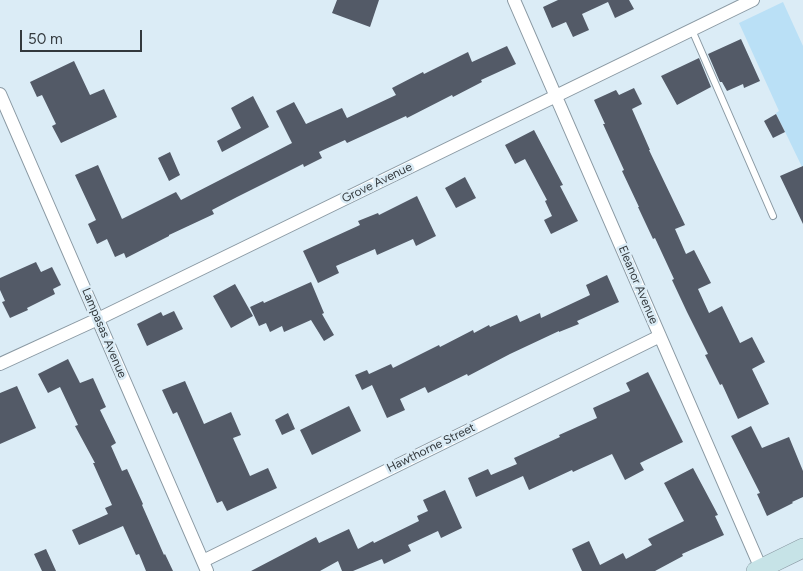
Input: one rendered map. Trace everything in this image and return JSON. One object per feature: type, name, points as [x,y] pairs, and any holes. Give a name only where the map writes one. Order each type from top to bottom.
[{"type":"main road","points":[[760,570],[803,548]]},
{"type":"street","name":"Eleanor Avenue","points":[[514,0],[760,570]]},
{"type":"street","name":"Grove Avenue","points":[[0,364],[98,319],[753,0]]},
{"type":"street","name":"Lampasas Avenue","points":[[0,94],[205,566]]},
{"type":"street","name":"Hawthorne Street","points":[[205,566],[660,336]]},
{"type":"lane","points":[[692,30],[773,216]]},
{"type":"shaded area","points":[[783,2],[803,46],[803,169],[776,113],[779,111],[739,23]]},
{"type":"building","points":[[337,0],[379,0],[370,27],[332,13]]},
{"type":"building","points":[[558,0],[629,0],[634,9],[615,18],[608,2],[582,14],[589,30],[573,37],[566,22],[552,28],[543,7]]},
{"type":"building","points":[[741,39],[760,81],[744,88],[743,84],[727,91],[722,82],[720,82],[708,54]]},
{"type":"building","points":[[507,46],[516,64],[481,80],[482,82],[453,97],[452,95],[407,118],[406,116],[347,143],[345,140],[319,152],[322,158],[304,167],[303,164],[237,197],[212,210],[214,214],[126,258],[124,253],[115,257],[107,239],[97,244],[88,224],[96,220],[75,175],[98,165],[122,219],[176,192],[181,200],[292,143],[276,111],[294,102],[306,124],[342,108],[347,118],[396,95],[392,88],[423,72],[424,74],[468,52],[472,62]]},
{"type":"building","points":[[699,58],[711,87],[677,105],[661,76]]},
{"type":"building","points":[[74,61],[90,95],[104,89],[117,117],[61,143],[52,126],[56,124],[42,95],[37,97],[30,82]]},
{"type":"building","points":[[634,88],[642,104],[632,109],[649,150],[685,225],[675,229],[686,254],[694,250],[711,283],[698,289],[709,313],[722,306],[740,343],[752,337],[765,362],[752,369],[769,404],[738,419],[722,384],[720,385],[705,355],[708,354],[672,280],[674,279],[655,238],[653,239],[638,207],[594,100],[616,90],[619,95]]},
{"type":"building","points":[[253,96],[269,127],[222,152],[217,141],[241,128],[231,108]]},
{"type":"building","points":[[776,114],[785,132],[773,138],[764,121]]},
{"type":"building","points":[[534,130],[563,185],[560,186],[578,221],[551,234],[544,220],[552,216],[545,201],[547,200],[525,159],[515,164],[505,145]]},
{"type":"building","points":[[170,152],[180,175],[169,181],[158,158]]},
{"type":"building","points":[[803,166],[803,224],[780,176]]},
{"type":"building","points":[[465,177],[476,198],[456,208],[445,188]]},
{"type":"building","points":[[417,196],[436,236],[416,246],[413,239],[377,255],[375,249],[336,266],[339,273],[318,283],[303,251],[360,225],[358,221],[378,213],[379,215]]},
{"type":"building","points":[[36,262],[41,272],[52,267],[61,285],[53,289],[55,294],[10,318],[2,302],[5,301],[0,290],[0,278]]},
{"type":"building","points":[[607,275],[619,302],[577,321],[579,324],[559,331],[468,376],[467,374],[428,393],[425,387],[400,399],[405,410],[387,418],[372,385],[362,390],[355,375],[367,370],[369,374],[391,364],[393,368],[473,330],[474,333],[489,325],[490,327],[517,315],[520,322],[540,313],[541,318],[590,295],[586,285]]},
{"type":"building","points":[[311,282],[324,313],[322,314],[334,335],[324,341],[311,320],[284,332],[282,326],[270,332],[266,323],[259,326],[250,307],[263,301],[264,303]]},
{"type":"building","points":[[235,284],[253,316],[231,328],[213,296]]},
{"type":"building","points":[[174,311],[183,329],[147,346],[137,324],[161,312],[163,316]]},
{"type":"building","points":[[68,359],[80,383],[93,378],[106,407],[100,410],[116,443],[111,446],[122,471],[127,469],[164,555],[173,571],[146,571],[139,554],[136,555],[123,526],[79,545],[72,530],[108,514],[105,508],[112,505],[93,463],[95,463],[75,426],[78,425],[60,387],[48,393],[38,374]]},
{"type":"building","points":[[648,372],[683,442],[640,463],[644,470],[625,480],[612,454],[529,490],[523,476],[476,497],[468,478],[488,469],[491,475],[517,464],[514,458],[597,418],[593,408],[630,391],[626,383]]},
{"type":"building","points":[[185,381],[204,424],[231,412],[241,435],[233,438],[250,476],[268,468],[277,488],[227,511],[222,501],[217,503],[177,412],[173,414],[162,390]]},
{"type":"building","points":[[17,386],[36,428],[0,444],[0,393]]},
{"type":"building","points":[[349,406],[361,431],[312,455],[300,430]]},
{"type":"building","points":[[288,413],[295,429],[282,435],[275,420]]},
{"type":"building","points":[[751,426],[762,448],[789,437],[803,471],[803,497],[767,516],[757,494],[760,493],[731,436]]},
{"type":"building","points":[[693,468],[718,515],[715,516],[724,535],[682,554],[683,556],[655,571],[582,571],[572,549],[589,541],[600,565],[623,553],[626,559],[652,545],[648,539],[684,521],[664,483]]},
{"type":"building","points":[[445,490],[462,528],[441,538],[438,531],[408,545],[411,551],[384,564],[382,559],[353,571],[342,571],[338,561],[320,571],[251,571],[316,537],[319,543],[349,529],[358,549],[373,541],[374,543],[419,521],[417,516],[428,511],[423,500]]},
{"type":"building","points":[[46,549],[56,571],[42,571],[34,554]]}]
